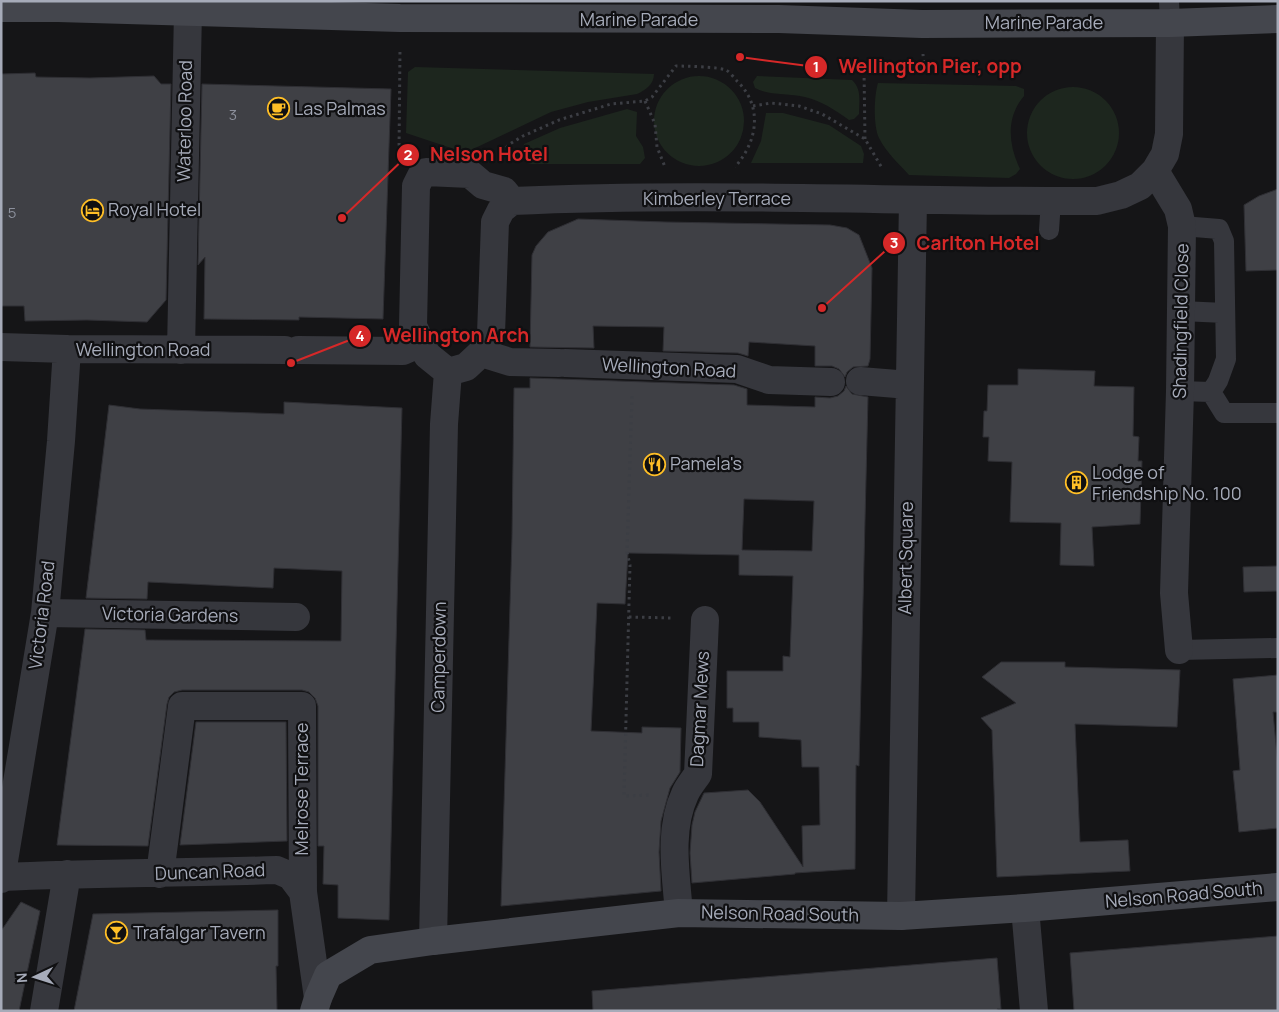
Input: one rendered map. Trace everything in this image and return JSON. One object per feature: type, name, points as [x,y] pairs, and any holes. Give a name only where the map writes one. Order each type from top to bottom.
[{"type":"street","name":"Marine Parade","points":[[1,8],[400,18],[779,10],[922,24],[1169,12],[1278,19]]},
{"type":"street","name":"Waterloo Road","points":[[181,350],[188,12]]},
{"type":"street","points":[[1155,171],[1165,154],[1169,134],[1169,12]]},
{"type":"street","name":"Kimberley Terrace","points":[[512,201],[709,197],[1097,201],[1121,195],[1140,186],[1155,171]]},
{"type":"street","name":"Shadingfield Close","points":[[1155,171],[1178,209],[1182,226],[1180,391],[1174,593],[1179,650]]},
{"type":"street","points":[[426,172],[470,174],[483,184],[504,192],[512,201],[501,210],[496,222],[491,334],[481,353],[466,367],[448,372],[427,355],[413,326],[416,186],[421,176],[426,172]]},
{"type":"street","name":"Albert Square","points":[[901,916],[909,384],[904,200]]},
{"type":"street","name":"Wellington Road","points":[[1,347],[403,351],[421,343]]},
{"type":"street","name":"Victoria Road","points":[[2,878],[45,613],[61,441],[67,349]]},
{"type":"street","name":"Wellington Road","points":[[481,353],[510,362],[737,368],[768,380],[831,382]]},
{"type":"street","name":"Camperdown","points":[[433,941],[444,424],[448,372]]},
{"type":"street","points":[[860,381],[909,384]]},
{"type":"street","name":"Victoria Gardens","points":[[45,613],[296,617]]},
{"type":"street","name":"Dagmar Mews","points":[[679,913],[674,841],[679,809],[685,793],[698,774],[705,620]]},
{"type":"street","name":"Melrose Terrace","points":[[160,874],[182,706],[302,706],[303,892]]},
{"type":"street","name":"Duncan Road","points":[[2,878],[67,874],[160,874],[277,870],[291,876],[303,892]]},
{"type":"street","points":[[44,1011],[67,874]]},
{"type":"street","name":"Nelson Road South","points":[[316,1004],[328,975],[370,950],[433,941],[679,913],[901,916],[1025,908],[1278,887]]},
{"type":"street","points":[[303,892],[316,1004]]},
{"type":"street","points":[[1025,908],[1034,1011]]},
{"type":"lane","points":[[1050,230],[1051,201]]},
{"type":"lane","points":[[1182,226],[1219,229],[1224,241],[1226,359],[1211,392]]},
{"type":"lane","points":[[1181,311],[1225,313]]},
{"type":"lane","points":[[1180,391],[1211,392]]},
{"type":"lane","points":[[1211,392],[1224,413],[1278,413]]},
{"type":"lane","points":[[1179,650],[1278,648]]},
{"type":"path","points":[[400,18],[399,174],[416,186]]},
{"type":"path","points":[[904,200],[866,139],[864,70],[924,70],[922,24]]},
{"type":"path","points":[[483,184],[508,145],[559,120],[611,104],[645,101],[652,97],[676,66],[725,70],[747,91],[753,106],[755,120],[751,142],[742,160],[709,197]]},
{"type":"path","points":[[645,101],[655,124],[657,147],[676,198]]},
{"type":"path","points":[[753,106],[771,103],[799,106],[822,114],[866,139]]},
{"type":"path","points":[[633,365],[627,552],[630,565],[624,796],[685,793]]},
{"type":"path","points":[[629,617],[705,620]]},
{"type":"shaded area","points":[[415,67],[654,74],[653,81],[649,86],[637,94],[588,102],[551,112],[469,151],[460,151],[406,133],[408,72]]},
{"type":"shaded area","points":[[699,76],[716,79],[731,89],[741,104],[744,121],[741,138],[731,153],[716,163],[699,166],[682,163],[667,153],[657,138],[654,121],[657,104],[667,89],[682,79]]},
{"type":"shaded area","points":[[757,76],[852,80],[859,92],[859,114],[854,119],[849,120],[828,106],[811,99],[761,91],[755,88],[753,82]]},
{"type":"shaded area","points":[[878,83],[1016,86],[1024,89],[1024,96],[1014,113],[1011,131],[1013,150],[1020,169],[1009,178],[909,175],[893,158],[879,138],[875,110]]},
{"type":"shaded area","points":[[1073,87],[1091,90],[1106,100],[1116,115],[1119,133],[1116,151],[1106,166],[1091,176],[1073,179],[1055,176],[1040,166],[1030,151],[1027,133],[1030,115],[1040,100],[1055,90]]},
{"type":"shaded area","points":[[627,109],[637,112],[636,136],[643,147],[645,158],[640,164],[526,163],[523,154],[524,144],[560,128]]},
{"type":"shaded area","points":[[766,113],[783,113],[829,125],[861,146],[864,154],[863,163],[751,163],[761,141]]},
{"type":"building","name":"Royal Hotel","points":[[35,73],[36,77],[154,76],[161,84],[171,84],[166,300],[147,322],[87,320],[25,321],[24,306],[1,306],[1,74]]},
{"type":"building","points":[[202,84],[391,89],[383,319],[299,317],[299,320],[204,319],[205,257],[198,265]]},
{"type":"building","points":[[1278,189],[1278,270],[1246,271],[1244,205],[1259,196]]},
{"type":"building","points":[[578,219],[830,225],[847,228],[859,235],[872,268],[870,359],[868,366],[853,367],[847,372],[845,377],[839,369],[832,366],[815,366],[815,346],[749,342],[748,356],[738,353],[663,351],[664,327],[593,326],[594,348],[530,347],[532,255],[536,246],[548,232]]},
{"type":"building","name":"Lodge of Friendship No. 100","points":[[1018,369],[1095,371],[1094,386],[1134,387],[1133,436],[1139,437],[1138,461],[1142,461],[1140,524],[1092,527],[1094,566],[1060,565],[1061,523],[1010,522],[1012,462],[988,461],[989,437],[983,437],[984,411],[987,411],[988,385],[1018,385]]},
{"type":"building","points":[[530,378],[734,385],[747,389],[747,405],[815,407],[815,397],[830,398],[838,396],[844,391],[846,386],[852,394],[868,397],[859,766],[856,765],[855,869],[692,883],[690,853],[692,825],[695,812],[704,793],[748,790],[760,802],[803,867],[802,826],[820,825],[819,767],[802,767],[801,740],[759,737],[759,722],[733,722],[733,708],[727,708],[727,671],[783,671],[783,656],[790,657],[793,576],[739,575],[739,555],[628,553],[625,604],[597,603],[591,731],[642,733],[642,727],[681,728],[680,772],[670,788],[661,821],[659,852],[661,891],[501,906],[512,538],[514,388],[530,388]],"holes":[[[744,499],[814,501],[812,551],[742,550]]]},
{"type":"building","points":[[284,402],[402,408],[389,920],[338,918],[338,885],[323,884],[324,846],[318,846],[318,706],[315,698],[309,692],[302,690],[182,690],[174,692],[169,697],[167,704],[148,846],[57,845],[85,629],[145,630],[146,640],[341,641],[342,571],[274,568],[273,588],[148,582],[147,599],[86,598],[109,405],[140,409],[284,414]]},
{"type":"building","points":[[1278,566],[1278,591],[1244,592],[1243,567]]},
{"type":"building","points":[[1001,662],[1065,662],[1065,667],[1180,670],[1177,727],[1075,724],[1080,842],[1128,840],[1130,871],[997,877],[992,730],[981,718],[1016,703],[982,677]]},
{"type":"building","points":[[1278,675],[1278,712],[1273,712],[1278,767],[1278,828],[1239,832],[1233,771],[1240,770],[1233,679]]},
{"type":"building","points":[[196,722],[286,722],[287,841],[180,845]]},
{"type":"building","points":[[21,902],[40,911],[19,1011],[1,1011],[1,931]]},
{"type":"building","points":[[278,910],[277,1011],[74,1011],[93,914]]},
{"type":"building","points":[[1278,936],[1278,1011],[1074,1011],[1070,953]]},
{"type":"building","points":[[997,958],[1001,1009],[997,1009],[998,1011],[593,1011],[592,991]]},
{"type":"place","name":"Wellington Pier, opp","points":[[740,57]]},
{"type":"place","name":"Las Palmas","points":[[278,109]]},
{"type":"place","name":"Royal Hotel","points":[[92,210]]},
{"type":"place","name":"Nelson Hotel","points":[[342,218]]},
{"type":"place","name":"Carlton Hotel","points":[[822,308]]},
{"type":"place","name":"Wellington Arch","points":[[291,363]]},
{"type":"place","name":"Pamela's","points":[[654,464]]},
{"type":"place","name":"Lodge of Friendship No. 100","points":[[1076,483]]},
{"type":"place","name":"Trafalgar Tavern","points":[[117,933]]}]
